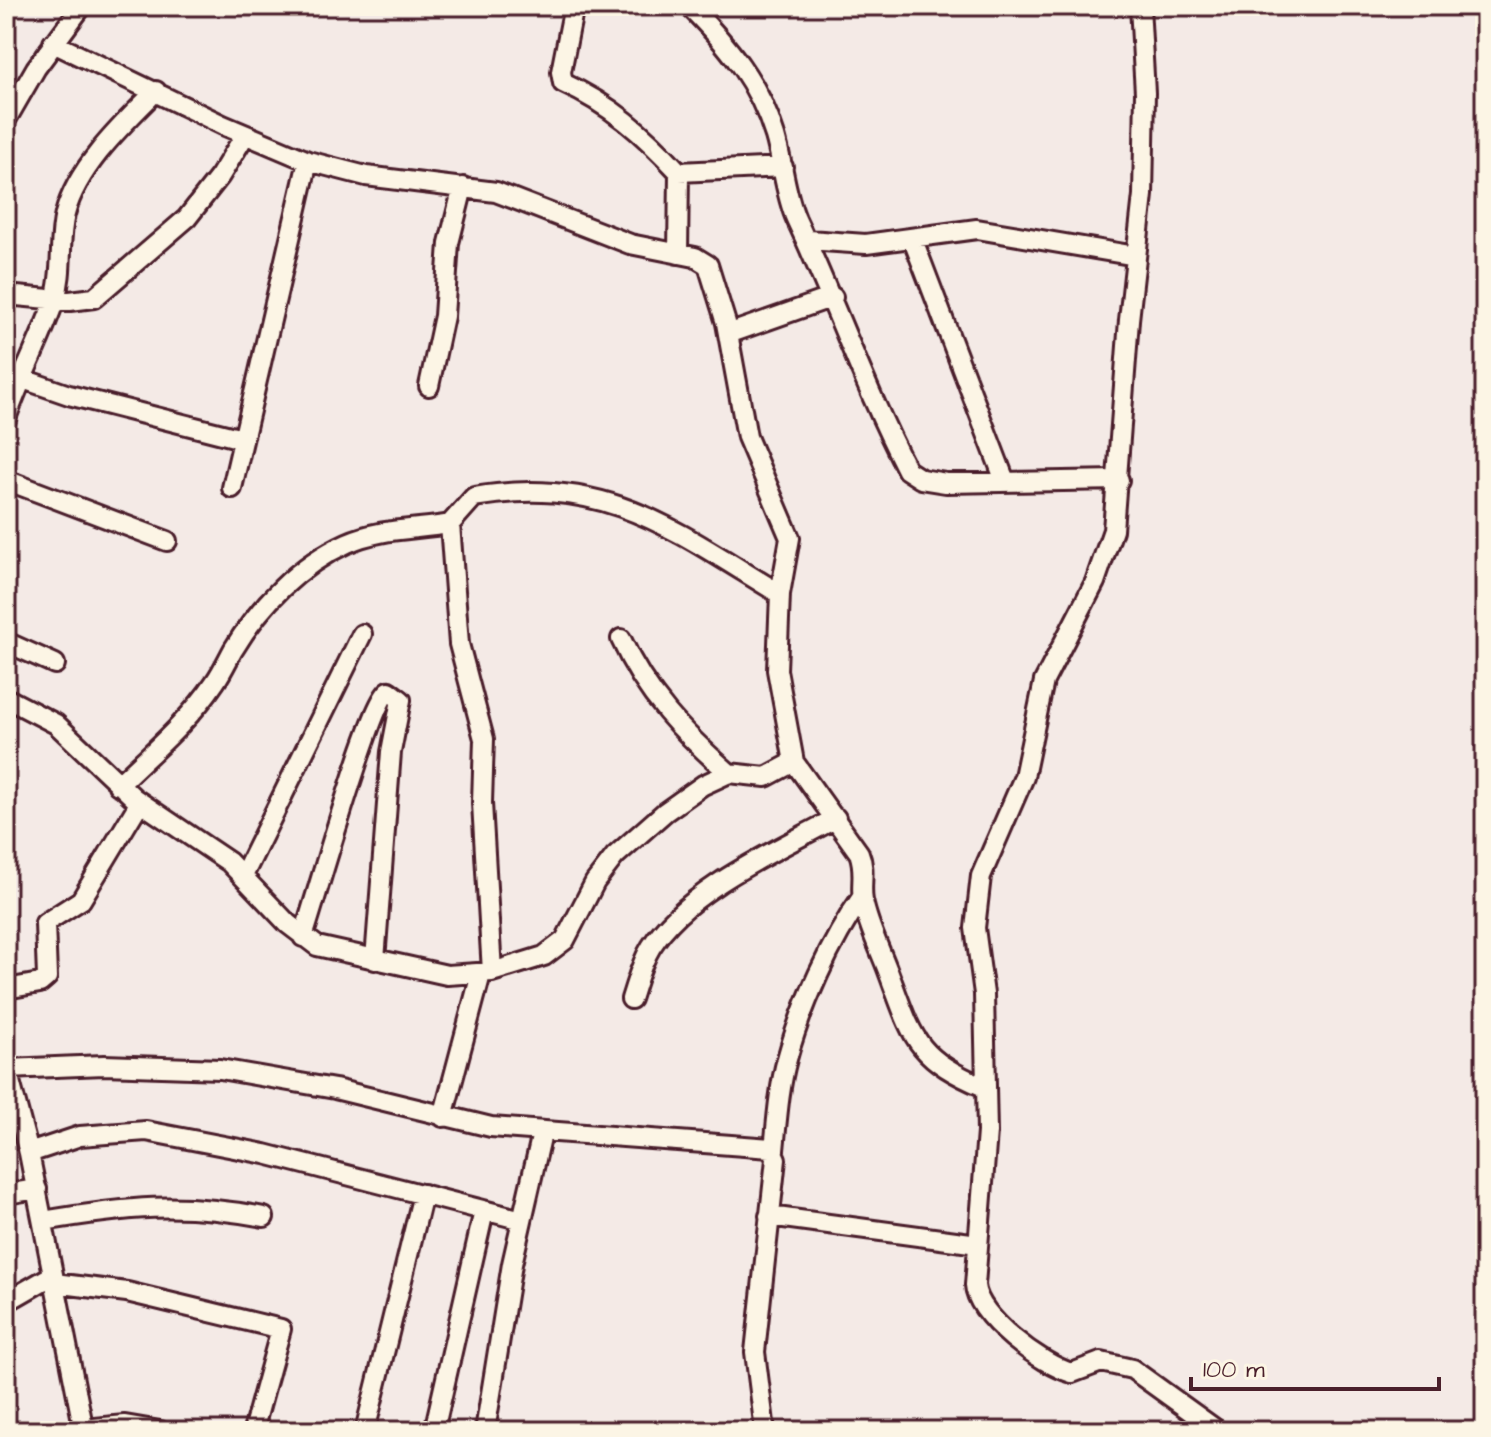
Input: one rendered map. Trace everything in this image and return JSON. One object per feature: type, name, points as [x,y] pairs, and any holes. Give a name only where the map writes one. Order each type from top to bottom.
[{"type":"street","points":[[6,120],[53,43],[78,12],[57,6]]},
{"type":"street","points":[[574,6],[561,72],[563,83],[595,98],[642,131],[679,172],[678,254]]},
{"type":"street","points":[[689,6],[741,62],[774,134],[796,218],[907,470],[921,479],[946,483],[1119,480]]},
{"type":"street","points":[[1140,6],[1145,93],[1143,195],[1119,480],[1108,547],[1095,582],[1044,681],[1030,758],[994,843],[976,897],[975,928],[984,994],[986,1172],[976,1296],[990,1317],[1005,1330],[1065,1371],[1082,1372],[1101,1362],[1132,1369],[1218,1431]]},
{"type":"street","points":[[53,43],[245,135],[308,161],[366,176],[496,192],[630,244],[695,257],[708,265],[728,334],[747,437],[772,503],[788,531],[790,546],[780,594],[777,670],[794,762],[836,818],[863,862],[862,897],[870,928],[915,1041],[931,1059],[952,1074],[984,1087]]},
{"type":"street","points":[[6,419],[54,300],[62,268],[63,222],[70,200],[105,146],[156,91]]},
{"type":"street","points":[[6,295],[54,300],[94,298],[160,244],[203,200],[245,135]]},
{"type":"street","points":[[232,488],[308,161]]},
{"type":"street","points":[[679,172],[783,167]]},
{"type":"street","points":[[429,386],[444,316],[449,243],[463,187]]},
{"type":"street","points":[[808,240],[866,244],[977,229],[1136,256]]},
{"type":"street","points":[[913,240],[1005,481]]},
{"type":"street","points":[[728,334],[833,297]]},
{"type":"street","points":[[20,378],[126,411],[242,439]]},
{"type":"street","points":[[6,480],[167,541]]},
{"type":"street","points":[[118,785],[215,683],[257,616],[284,584],[325,554],[350,542],[400,529],[450,524],[474,497],[509,493],[591,497],[621,504],[654,519],[780,594]]},
{"type":"street","points":[[443,1117],[487,973],[482,803],[485,749],[459,644],[450,524]]},
{"type":"street","points":[[243,876],[362,634]]},
{"type":"street","points":[[621,639],[639,676],[656,700],[694,742],[729,773]]},
{"type":"street","points":[[6,642],[55,664]]},
{"type":"street","points":[[303,937],[325,875],[360,751],[380,698],[389,691],[401,700],[391,752],[375,960]]},
{"type":"street","points":[[6,698],[56,724],[118,785],[229,862],[303,937],[339,953],[447,975],[487,973],[528,963],[556,949],[565,940],[595,882],[615,856],[665,812],[703,785],[729,773],[766,777],[794,762]]},
{"type":"street","points":[[6,989],[40,983],[47,977],[43,931],[47,920],[81,900],[140,802]]},
{"type":"street","points":[[631,999],[652,946],[681,913],[741,870],[836,818]]},
{"type":"street","points":[[765,1431],[755,1352],[781,1087],[794,1036],[840,931],[862,897]]},
{"type":"street","points":[[160,1431],[125,1425],[84,1430],[37,1189],[29,1153],[11,1105],[6,1068],[104,1065],[220,1069],[335,1089],[443,1117],[542,1133],[774,1150]]},
{"type":"street","points":[[29,1153],[80,1136],[146,1131],[265,1154],[522,1220]]},
{"type":"street","points":[[485,1431],[522,1220],[542,1133]]},
{"type":"street","points":[[6,1194],[37,1189]]},
{"type":"street","points":[[365,1431],[423,1194]]},
{"type":"street","points":[[43,1221],[153,1205],[213,1208],[264,1217]]},
{"type":"street","points":[[434,1431],[484,1211]]},
{"type":"street","points":[[769,1216],[978,1244]]},
{"type":"street","points":[[6,1302],[54,1279],[127,1292],[281,1329],[253,1431]]}]
